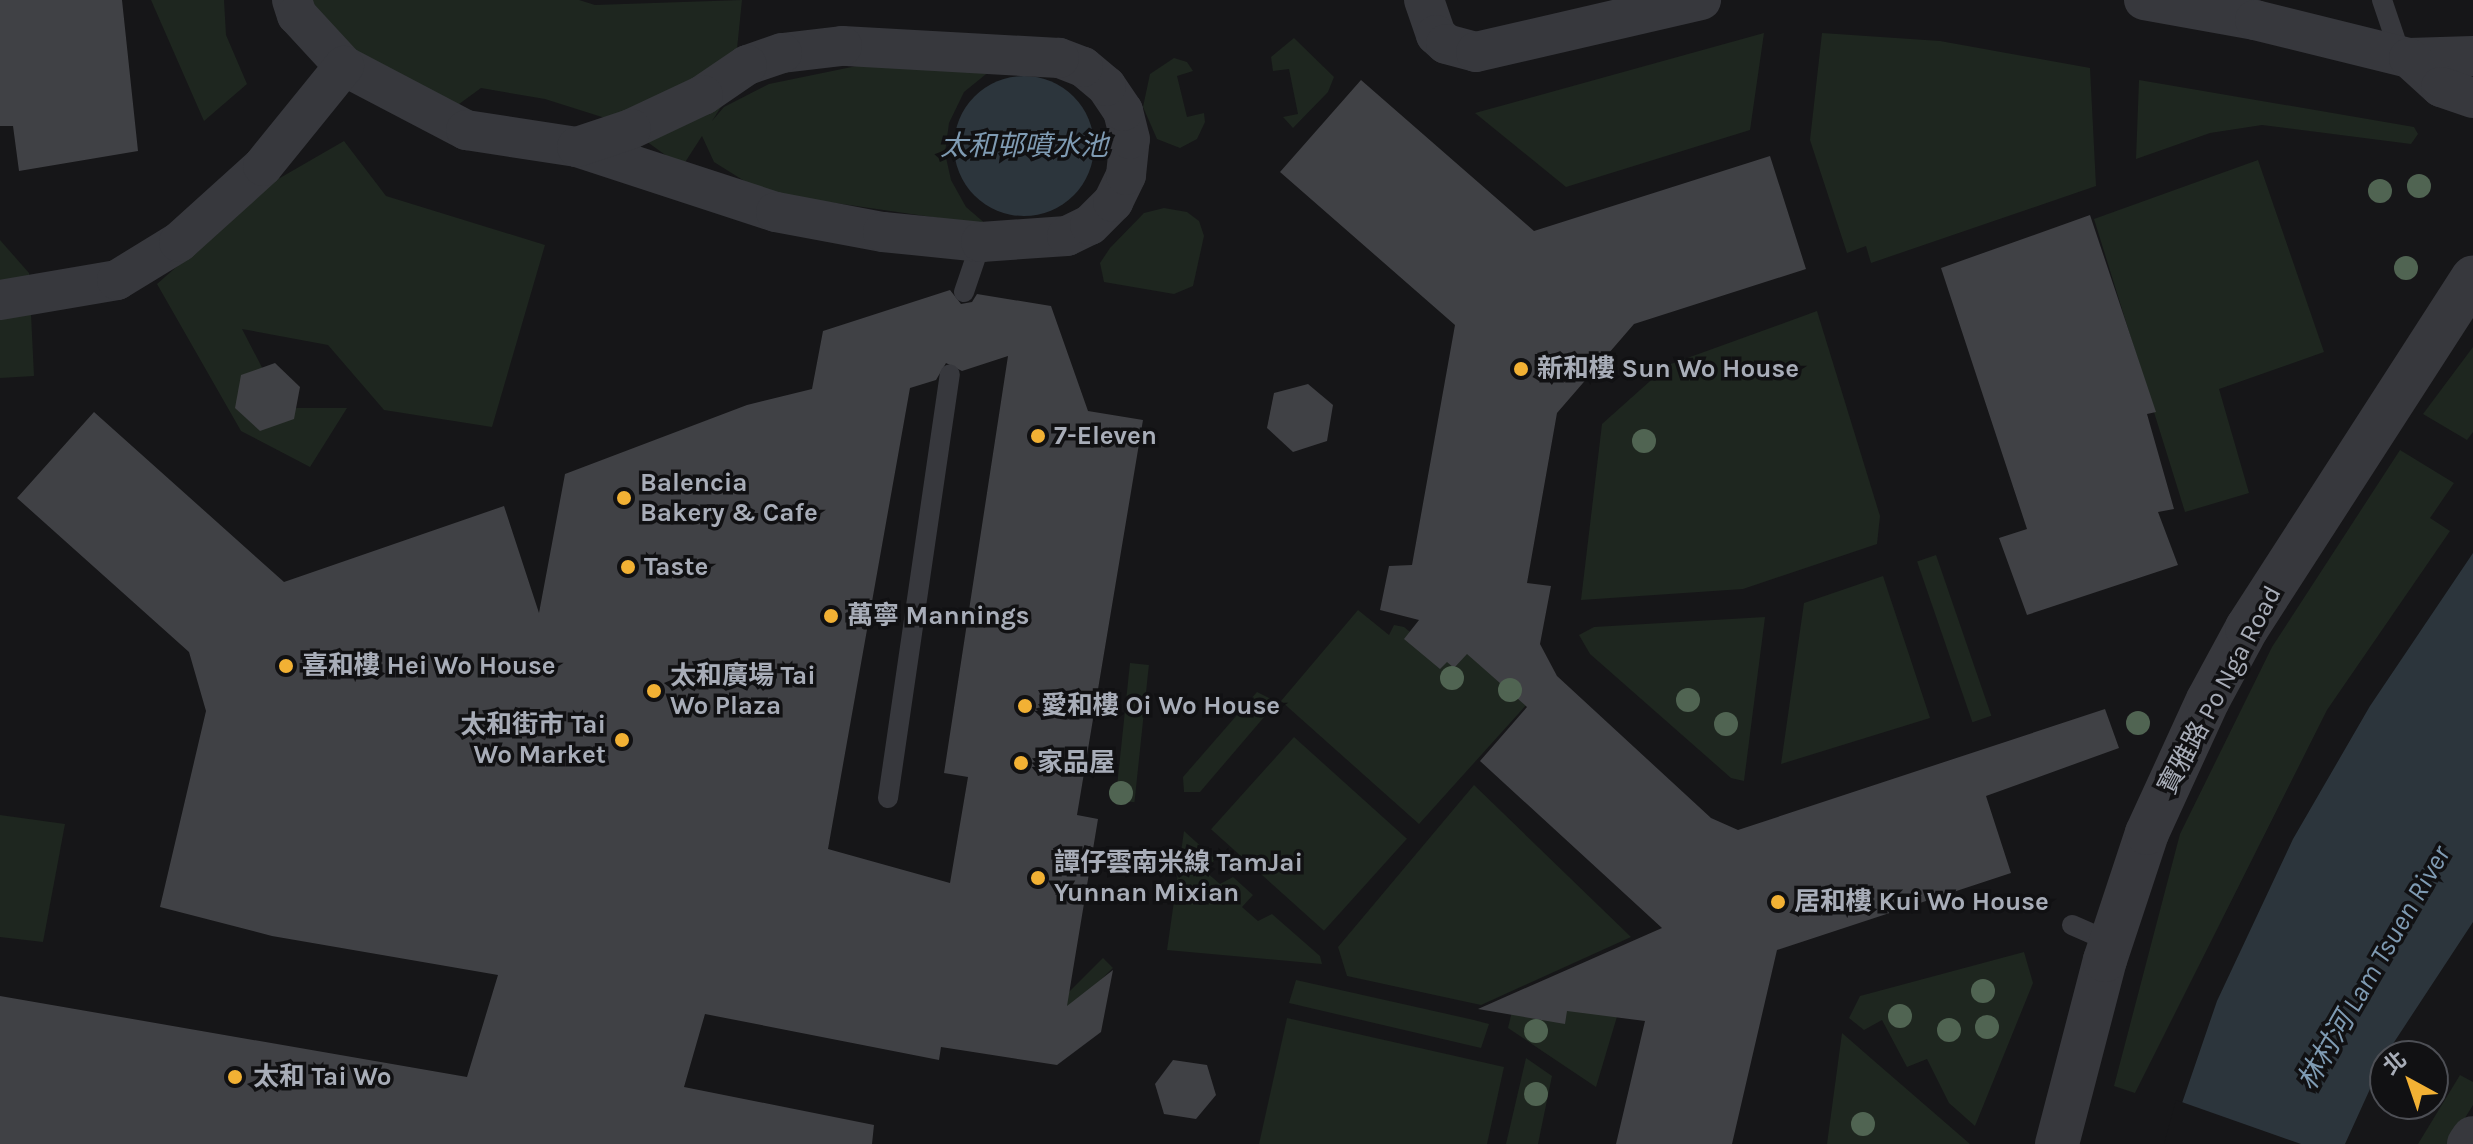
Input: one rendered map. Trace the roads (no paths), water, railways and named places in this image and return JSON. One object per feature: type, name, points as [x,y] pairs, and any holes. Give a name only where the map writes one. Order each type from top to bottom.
[{"type":"street","points":[[292,0],[297,15],[344,66],[466,130],[577,147],[776,212],[883,232],[981,242],[1067,236],[1090,225],[1113,202],[1126,175],[1130,139],[1123,111],[1106,86],[1083,67],[1059,58],[922,48],[842,46],[782,53],[747,65],[703,95],[631,129],[577,147]]},
{"type":"street","points":[[1424,0],[1436,35],[1446,44],[1476,52],[1701,0]]},
{"type":"street","points":[[2155,1],[2215,6],[2405,57],[2473,56]]},
{"type":"street","points":[[2405,57],[2441,87],[2473,98]]},
{"type":"street","points":[[0,300],[117,280],[179,242],[263,166],[344,66]]},
{"type":"street","name":"寶雅路 Po Nga Road","points":[[2057,1144],[2111,942],[2147,833],[2234,652],[2473,277]]},
{"type":"street","points":[[2469,1144],[2473,1138]]},
{"type":"lane","points":[[2382,0],[2405,57]]},
{"type":"lane","points":[[964,292],[981,242]]},
{"type":"lane","points":[[888,798],[950,375]]},
{"type":"lane","points":[[2072,925],[2111,942]]},
{"type":"water","name":"太和邨噴水池","points":[[1024,76],[1051,82],[1073,97],[1088,119],[1094,146],[1088,173],[1073,195],[1051,210],[1024,216],[997,210],[975,195],[960,173],[954,146],[960,119],[975,97],[997,82]]},
{"type":"water","name":"林村河 Lam Tsuen River","points":[[2473,553],[2473,922],[2396,1040],[2369,1040],[2369,1091],[2345,1144],[2168,1144],[2217,1001],[2293,839],[2370,706]]},
{"type":"place","name":"新和樓 Sun Wo House","points":[[1521,369]]},
{"type":"place","name":"7-Eleven","points":[[1038,436]]},
{"type":"place","name":"Balencia Bakery & Cafe","points":[[624,498]]},
{"type":"place","name":"Taste","points":[[628,567]]},
{"type":"place","name":"萬寧 Mannings","points":[[831,616]]},
{"type":"place","name":"喜和樓 Hei Wo House","points":[[286,666]]},
{"type":"place","name":"太和廣場 Tai Wo Plaza","points":[[654,691]]},
{"type":"place","name":"愛和樓 Oi Wo House","points":[[1025,706]]},
{"type":"place","name":"太和街市 Tai Wo Market","points":[[622,740]]},
{"type":"place","name":"家品屋","points":[[1021,763]]},
{"type":"place","name":"譚仔雲南米線 TamJai Yunnan Mixian","points":[[1038,878]]},
{"type":"place","name":"居和樓 Kui Wo House","points":[[1778,902]]},
{"type":"place","name":"太和 Tai Wo","points":[[235,1077]]}]
